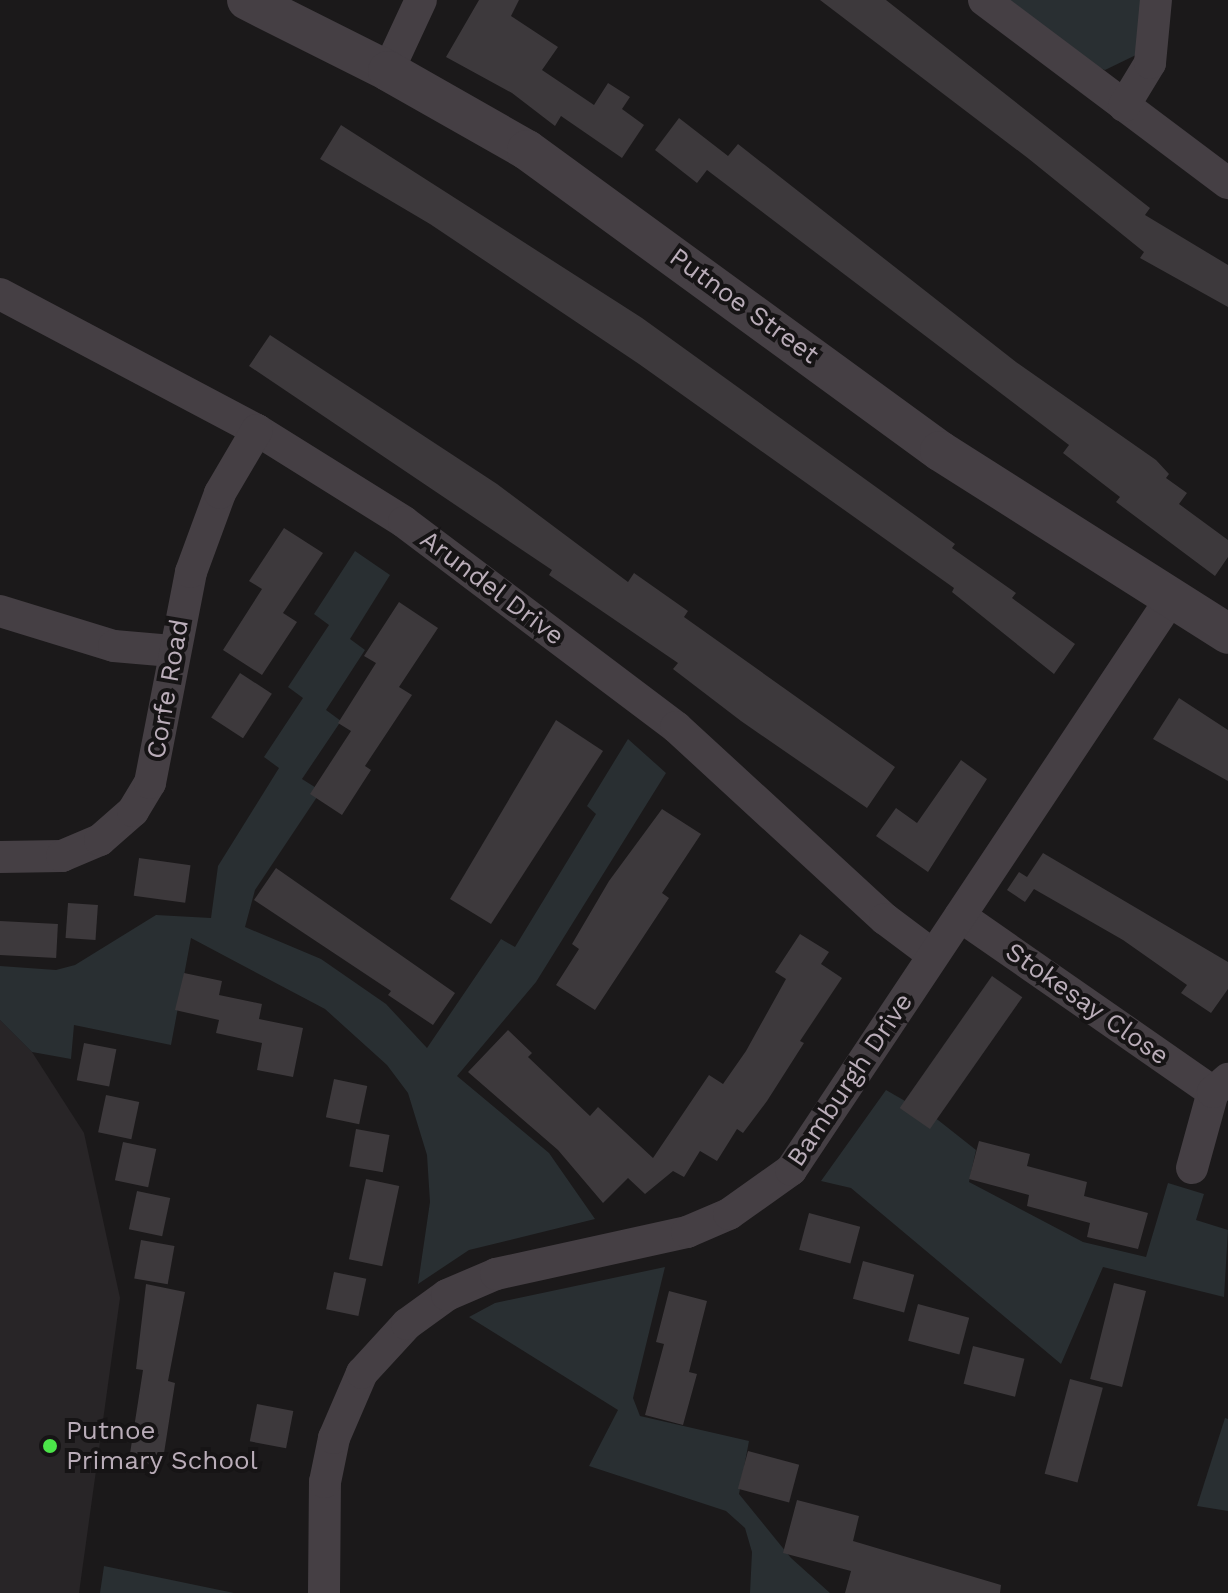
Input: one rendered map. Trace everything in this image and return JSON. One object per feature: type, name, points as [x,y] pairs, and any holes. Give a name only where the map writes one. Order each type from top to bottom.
[{"type":"street","name":"Putnoe Street","points":[[247,0],[388,71],[527,150],[940,451],[1228,634]]},
{"type":"street","points":[[388,71],[421,0]]},
{"type":"street","points":[[984,0],[1228,183]]},
{"type":"street","points":[[1124,106],[1150,63],[1156,0]]},
{"type":"street","name":"Arundel Drive","points":[[0,294],[257,430],[404,522],[676,727],[885,919],[933,955]]},
{"type":"street","name":"Corfe Road","points":[[0,857],[62,856],[100,840],[133,811],[150,783],[163,734],[172,651],[191,572],[220,493],[257,430]]},
{"type":"street","name":"Bamburgh Drive","points":[[324,1593],[325,1482],[334,1438],[362,1373],[407,1324],[447,1295],[496,1274],[687,1232],[729,1214],[770,1187],[807,1150],[1172,597]]},
{"type":"street","points":[[0,611],[114,646],[172,651]]},
{"type":"street","name":"Stokesay Close","points":[[960,916],[1220,1086],[1192,1168]]},
{"type":"shaded area","points":[[1000,0],[1144,0],[1138,54],[1105,70],[1078,59]]},
{"type":"shaded area","points":[[355,551],[390,575],[350,639],[365,650],[326,710],[341,721],[302,779],[321,791],[255,890],[245,927],[321,959],[386,1004],[427,1048],[501,939],[515,947],[596,814],[587,806],[628,739],[666,773],[536,982],[457,1076],[549,1153],[595,1219],[469,1250],[418,1284],[430,1202],[427,1155],[408,1093],[387,1065],[325,1009],[191,938],[171,1045],[74,1025],[71,1059],[32,1052],[0,1020],[0,966],[56,970],[75,965],[156,915],[211,918],[218,866],[279,768],[264,757],[303,698],[288,687],[329,625],[314,614]]},
{"type":"shaded area","name":"Putnoe Primary School","points":[[0,1020],[32,1052],[84,1133],[120,1298],[79,1593],[0,1593]]},
{"type":"shaded area","points":[[886,1090],[938,1120],[976,1150],[969,1182],[1083,1242],[1146,1257],[1168,1183],[1204,1194],[1196,1220],[1228,1230],[1224,1297],[1103,1267],[1061,1364],[851,1188],[821,1181]]},
{"type":"shaded area","points":[[665,1267],[633,1398],[640,1416],[749,1441],[739,1494],[791,1558],[830,1593],[750,1593],[752,1552],[745,1528],[726,1511],[589,1466],[618,1410],[469,1317],[495,1303]]},
{"type":"shaded area","points":[[1225,1418],[1228,1419],[1228,1511],[1197,1506]]},
{"type":"shaded area","points":[[104,1566],[234,1593],[100,1593]]},
{"type":"building","points":[[479,0],[519,0],[511,16],[558,47],[542,70],[594,105],[608,83],[630,97],[622,109],[644,125],[622,158],[561,116],[555,126],[512,93],[446,57]]},
{"type":"building","points":[[820,0],[886,0],[1150,208],[1145,215],[1228,265],[1228,307],[1140,258],[1144,252],[1029,159]]},
{"type":"building","points":[[679,118],[728,156],[738,144],[1016,362],[1156,460],[1169,474],[1166,478],[1187,493],[1179,504],[1228,540],[1228,557],[1215,576],[1116,502],[1120,497],[1063,453],[1069,445],[707,170],[697,183],[655,150]]},
{"type":"building","points":[[341,125],[642,318],[955,544],[952,548],[1016,593],[1012,598],[1075,644],[1054,674],[952,592],[954,588],[639,364],[430,224],[320,159]]},
{"type":"building","points":[[270,335],[497,484],[628,582],[634,573],[688,611],[684,617],[895,767],[867,808],[741,721],[673,669],[678,663],[549,575],[552,570],[249,366]]},
{"type":"building","points":[[284,528],[323,553],[283,613],[297,622],[262,675],[223,650],[262,589],[249,581]]},
{"type":"building","points":[[399,602],[438,628],[399,687],[412,695],[365,766],[371,770],[342,815],[310,794],[351,731],[338,723],[376,663],[364,656]]},
{"type":"building","points":[[240,673],[272,694],[243,738],[211,717]]},
{"type":"building","points":[[1179,698],[1228,730],[1228,781],[1153,739]]},
{"type":"building","points":[[556,720],[603,751],[491,924],[450,899]]},
{"type":"building","points":[[961,760],[987,779],[928,872],[876,836],[896,808],[917,823]]},
{"type":"building","points":[[662,809],[701,834],[662,893],[669,898],[595,1010],[556,985],[579,949],[572,944],[609,881]]},
{"type":"building","points":[[1043,853],[1228,962],[1228,989],[1211,1013],[1181,993],[1187,985],[1123,940],[1034,889],[1025,902],[1007,890],[1019,872],[1027,877]]},
{"type":"building","points":[[139,858],[190,865],[185,903],[134,896]]},
{"type":"building","points":[[276,868],[455,993],[433,1025],[388,995],[391,991],[254,900]]},
{"type":"building","points":[[68,903],[98,905],[95,940],[66,938]]},
{"type":"building","points":[[0,921],[58,924],[56,958],[0,955]]},
{"type":"building","points":[[800,934],[829,952],[821,964],[842,978],[800,1041],[804,1043],[767,1101],[743,1133],[737,1129],[717,1161],[700,1151],[684,1177],[673,1171],[645,1194],[628,1178],[603,1203],[558,1150],[468,1072],[508,1030],[532,1053],[528,1057],[590,1116],[598,1107],[653,1158],[709,1075],[723,1084],[746,1051],[786,979],[775,972]]},
{"type":"building","points":[[184,973],[222,981],[219,995],[262,1004],[259,1019],[303,1028],[293,1077],[257,1070],[262,1043],[216,1033],[219,1020],[175,1010]]},
{"type":"building","points":[[992,976],[1022,997],[930,1129],[900,1108]]},
{"type":"building","points":[[84,1043],[116,1049],[109,1087],[77,1080]]},
{"type":"building","points":[[334,1079],[367,1086],[359,1124],[326,1117]]},
{"type":"building","points":[[106,1095],[139,1102],[131,1139],[98,1132]]},
{"type":"building","points":[[356,1129],[389,1135],[383,1172],[349,1166]]},
{"type":"building","points":[[979,1141],[1030,1154],[1027,1166],[1087,1182],[1084,1196],[1148,1213],[1138,1249],[1087,1237],[1090,1223],[1027,1206],[1029,1195],[969,1179]]},
{"type":"building","points":[[123,1142],[156,1149],[148,1187],[115,1180]]},
{"type":"building","points":[[366,1179],[399,1186],[382,1266],[349,1259]]},
{"type":"building","points":[[137,1191],[170,1198],[162,1236],[129,1229]]},
{"type":"building","points":[[809,1213],[860,1227],[850,1263],[799,1250]]},
{"type":"building","points":[[141,1240],[174,1246],[168,1284],[134,1278]]},
{"type":"building","points":[[863,1261],[914,1275],[904,1312],[853,1299]]},
{"type":"building","points":[[334,1272],[366,1279],[358,1316],[326,1309]]},
{"type":"building","points":[[1114,1283],[1146,1291],[1122,1387],[1090,1379]]},
{"type":"building","points":[[146,1284],[185,1292],[168,1381],[175,1383],[162,1466],[129,1460],[143,1370],[136,1369]]},
{"type":"building","points":[[669,1291],[707,1301],[689,1372],[697,1374],[683,1425],[645,1415],[664,1344],[656,1342]]},
{"type":"building","points":[[918,1304],[969,1318],[959,1354],[908,1341]]},
{"type":"building","points":[[973,1346],[1024,1359],[1015,1397],[964,1384]]},
{"type":"building","points":[[1070,1379],[1103,1388],[1077,1482],[1045,1474]]},
{"type":"building","points":[[257,1404],[293,1411],[286,1448],[250,1441]]},
{"type":"building","points":[[748,1451],[799,1465],[789,1502],[738,1489]]},
{"type":"building","points":[[797,1500],[859,1516],[853,1541],[1001,1585],[1000,1593],[845,1593],[851,1571],[783,1553]]},
{"type":"place","name":"Putnoe Primary School","points":[[50,1446]]}]
